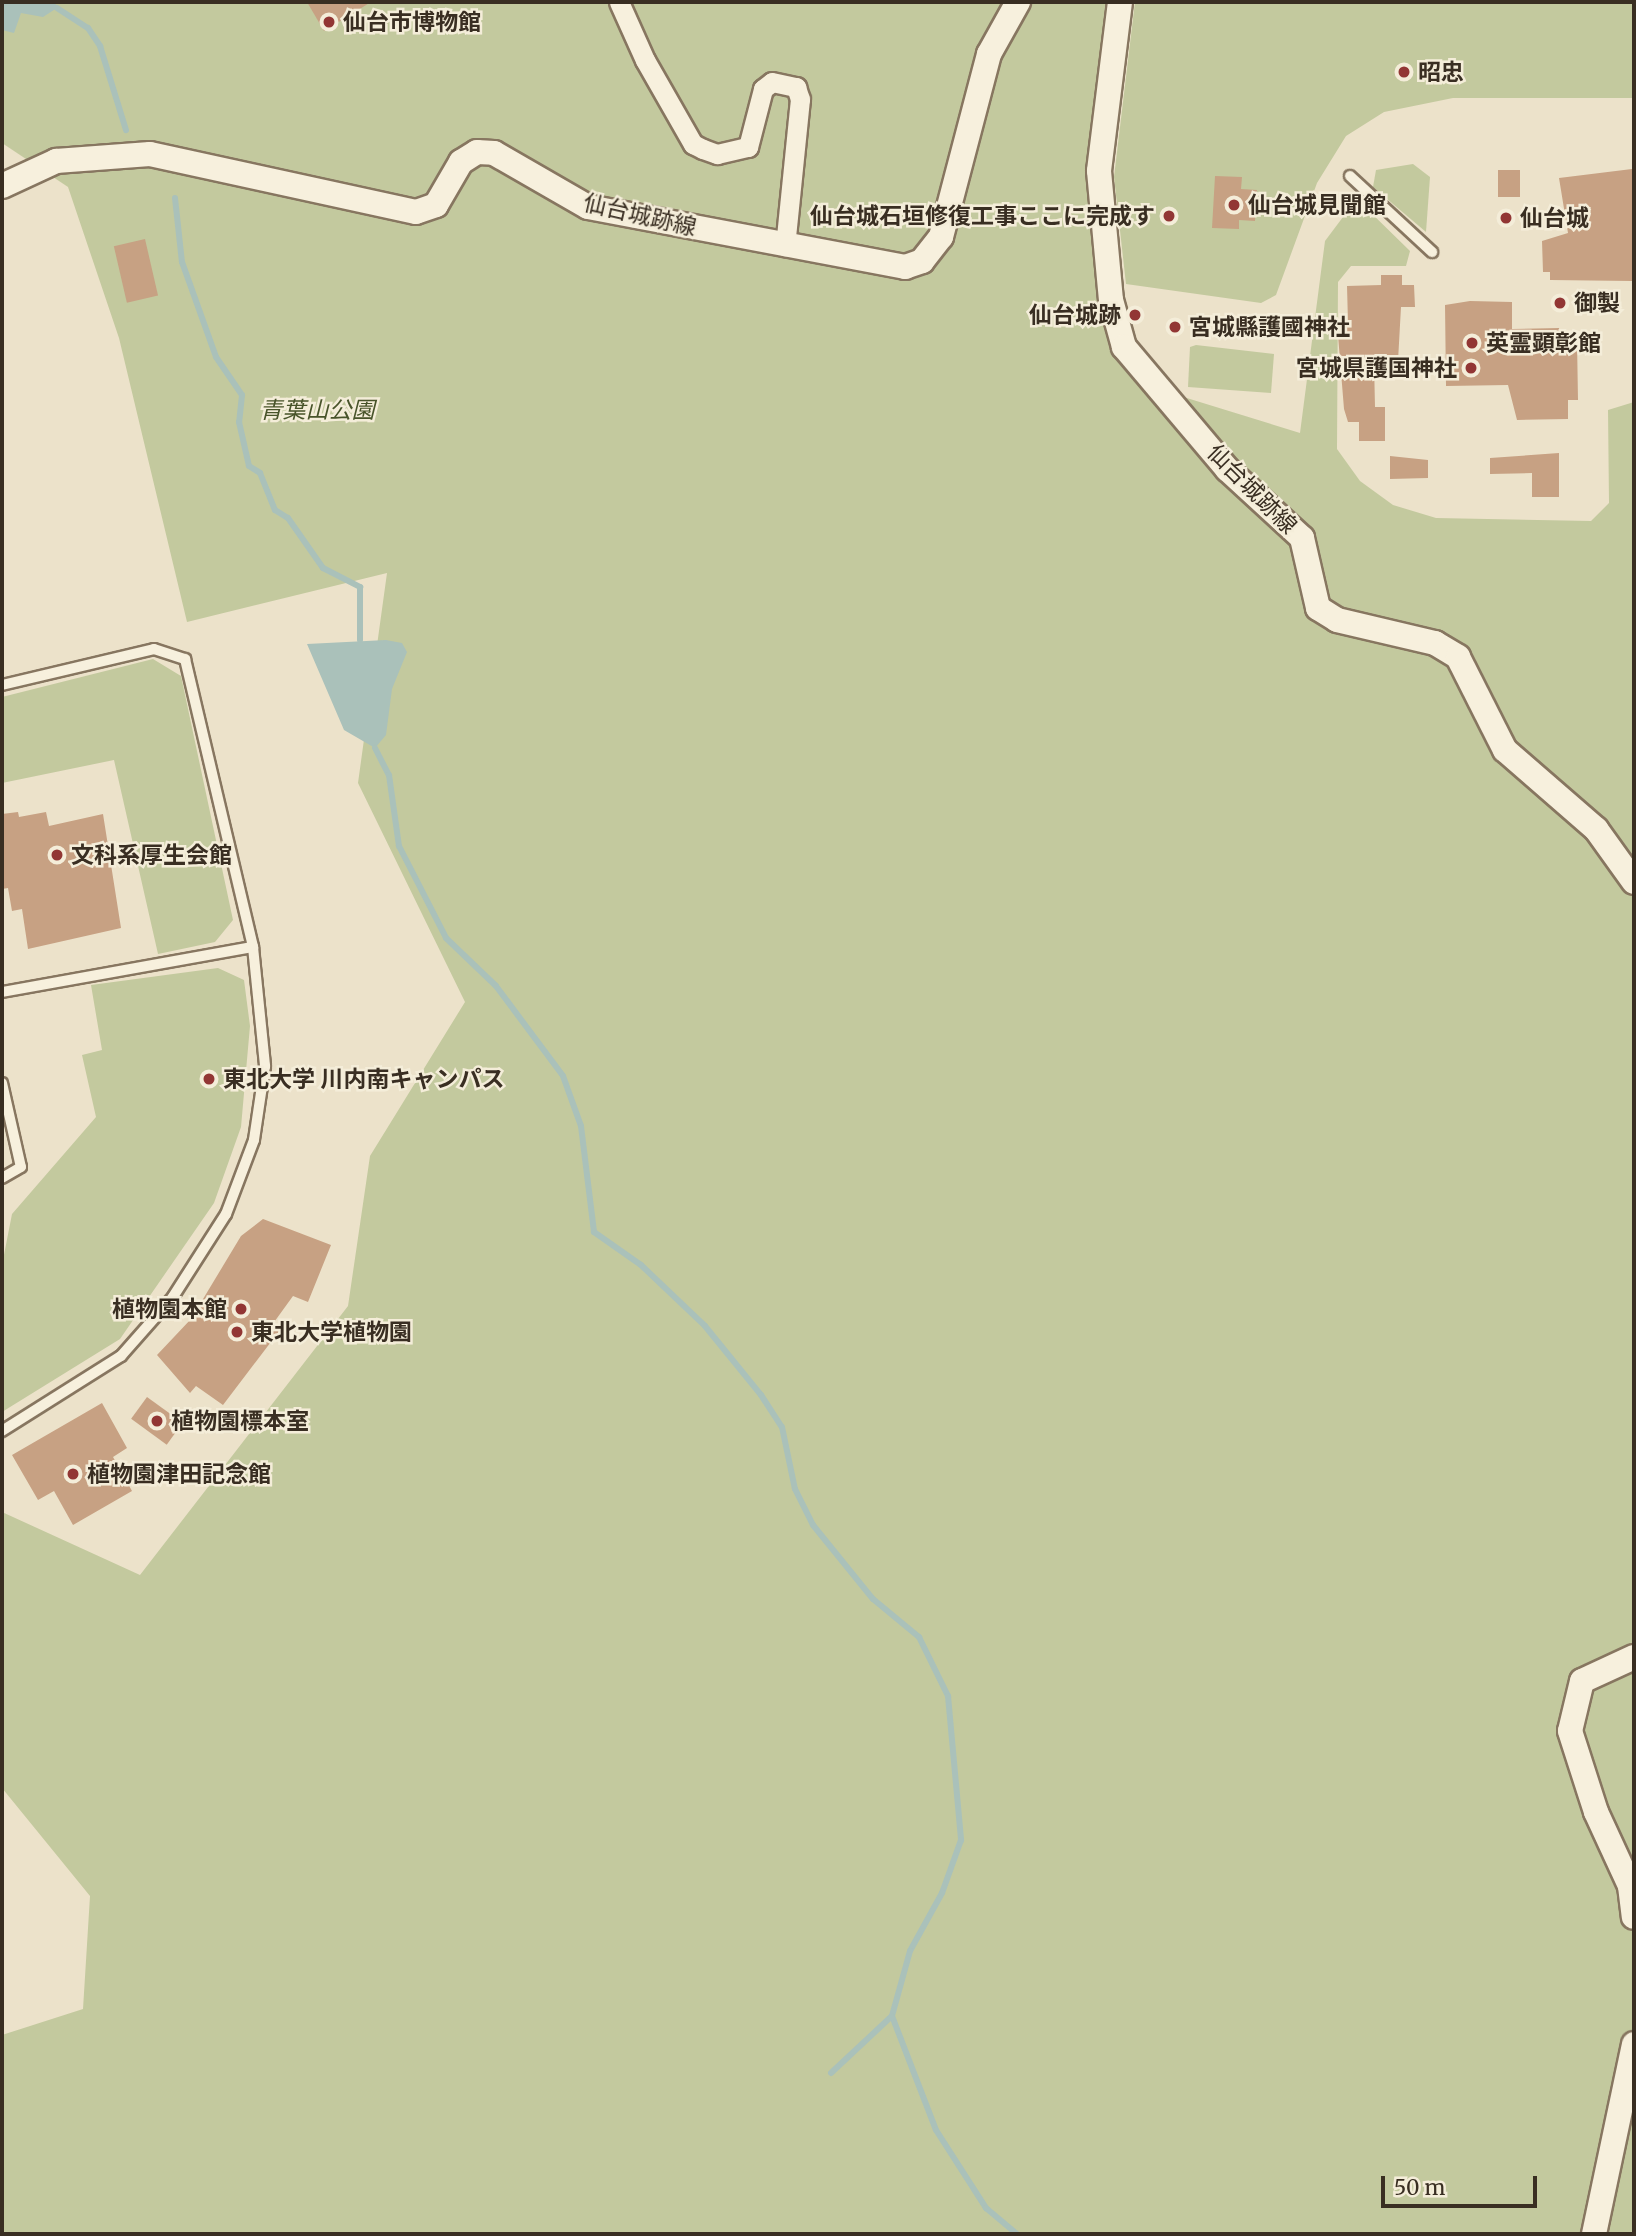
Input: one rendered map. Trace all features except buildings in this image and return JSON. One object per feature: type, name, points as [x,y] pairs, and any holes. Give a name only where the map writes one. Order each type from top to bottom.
[{"type":"street","points":[[619,2],[645,60],[693,144],[703,149],[717,154],[748,147],[763,89],[772,82],[796,86],[800,99],[785,246]]},
{"type":"street","name":"仙台城跡線","points":[[2,186],[57,161],[150,154],[416,212],[436,205],[461,162],[477,152],[494,153],[588,207],[905,267],[933,252],[952,208],[989,54],[1018,2]]},
{"type":"street","name":"仙台城跡線","points":[[1120,2],[1099,171],[1111,300],[1124,346],[1227,469],[1302,538],[1318,608],[1337,620],[1435,643],[1458,657],[1505,750],[1596,829],[1634,882]]},
{"type":"street","points":[[1634,1657],[1582,1681],[1570,1731],[1630,1886],[1634,1916]]},
{"type":"street","points":[[1594,2234],[1634,2044]]},
{"type":"lane","points":[[1350,176],[1432,252]]},
{"type":"lane","points":[[2,685],[154,649],[185,659],[253,947],[265,1066],[254,1140],[226,1214],[173,1297],[121,1356],[2,1431]]},
{"type":"lane","points":[[2,992],[253,947]]},
{"type":"lane","points":[[2,1083],[21,1167],[2,1178]]},
{"type":"green space","name":"青葉山公園","points":[[2,2],[1107,2],[1087,180],[1102,297],[1129,346],[1177,395],[1300,433],[1325,241],[1352,205],[1364,206],[1410,251],[1406,266],[1351,266],[1338,282],[1337,449],[1360,481],[1393,505],[1436,518],[1591,521],[1609,503],[1608,410],[1634,402],[1634,2234],[2,2234],[2,2035],[83,2009],[90,1896],[2,1788],[2,1512],[140,1575],[348,1306],[370,1156],[465,1002],[358,783],[387,573],[187,622],[119,338],[68,187],[2,143]]},
{"type":"green space","points":[[1135,2],[1634,2],[1634,98],[1453,98],[1384,112],[1346,136],[1317,183],[1276,295],[1261,303],[1126,284],[1114,177]]},
{"type":"green space","points":[[1413,164],[1430,177],[1426,232],[1373,187],[1376,170]]},
{"type":"green space","points":[[1196,345],[1274,354],[1271,393],[1188,387],[1190,347]]},
{"type":"green space","points":[[153,659],[181,676],[233,920],[215,942],[158,954],[114,760],[2,783],[2,697]]},
{"type":"green space","points":[[218,968],[244,980],[250,1026],[241,1127],[214,1203],[120,1339],[2,1412],[2,1265],[12,1214],[96,1117],[82,1055],[102,1050],[91,985]]},
{"type":"water","points":[[2,2],[55,2],[57,8],[43,17],[21,13],[14,33],[2,30]]},
{"type":"water","points":[[386,640],[402,643],[407,652],[392,689],[386,735],[375,748],[344,730],[307,644]]},
{"type":"waterway","points":[[57,8],[88,28],[100,46],[126,130]]},
{"type":"waterway","points":[[175,198],[182,262],[216,357],[242,395],[239,422],[249,466],[260,473],[275,510],[288,518],[323,568],[360,587],[360,640]]},
{"type":"waterway","points":[[375,748],[389,775],[399,846],[446,938],[496,986],[563,1076],[581,1126],[594,1232],[641,1265],[705,1326],[761,1395],[782,1427],[795,1489],[813,1525],[873,1599],[919,1637],[948,1696],[961,1840],[942,1893],[910,1951],[892,2016],[936,2130],[986,2208],[1017,2234]]},
{"type":"waterway","points":[[831,2073],[892,2016]]},
{"type":"place","name":"仙台市博物館","points":[[329,22]]},
{"type":"place","name":"昭忠","points":[[1404,72]]},
{"type":"place","name":"仙台城見聞館","points":[[1234,205]]},
{"type":"place","name":"仙台城石垣修復工事ここに完成す","points":[[1169,216]]},
{"type":"place","name":"仙台城","points":[[1506,218]]},
{"type":"place","name":"御製","points":[[1560,303]]},
{"type":"place","name":"仙台城跡","points":[[1135,315]]},
{"type":"place","name":"宮城縣護國神社","points":[[1175,327]]},
{"type":"place","name":"英霊顕彰館","points":[[1472,343]]},
{"type":"place","name":"宮城県護国神社","points":[[1471,368]]},
{"type":"place","name":"文科系厚生会館","points":[[57,855]]},
{"type":"place","name":"東北大学 川内南キャンパス","points":[[209,1079]]},
{"type":"place","name":"植物園本館","points":[[241,1309]]},
{"type":"place","name":"東北大学植物園","points":[[237,1332]]},
{"type":"place","name":"植物園標本室","points":[[157,1421]]},
{"type":"place","name":"植物園津田記念館","points":[[73,1474]]}]
